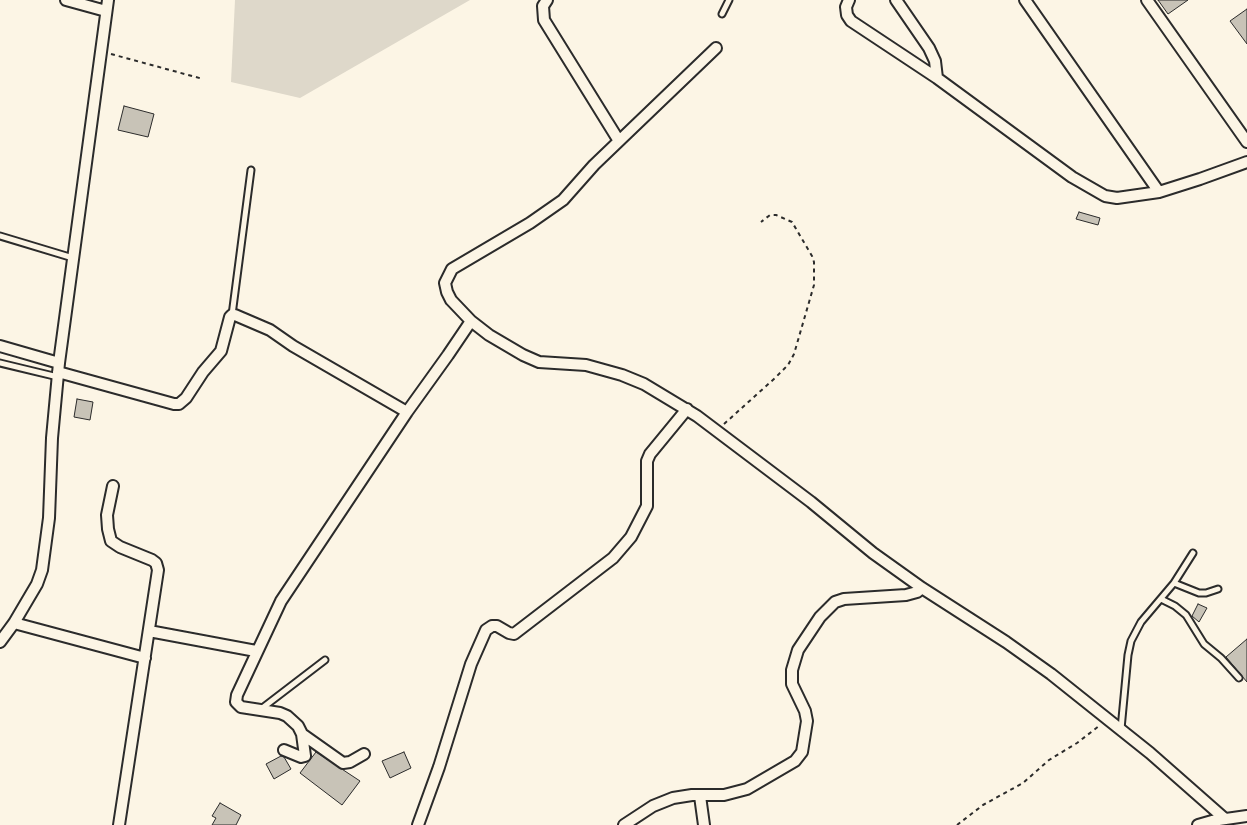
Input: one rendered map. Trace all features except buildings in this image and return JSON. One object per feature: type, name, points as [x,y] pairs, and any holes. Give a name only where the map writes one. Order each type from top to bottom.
[{"type":"street","points":[[66,0],[106,11]]},
{"type":"street","points":[[0,642],[14,623],[37,584],[42,570],[48,518],[58,371],[108,0]]},
{"type":"street","points":[[547,0],[544,6],[544,20],[619,141]]},
{"type":"street","points":[[849,0],[846,7],[847,15],[851,21],[937,78],[1072,177],[1098,193],[1117,198],[1159,192],[1200,180],[1247,162]]},
{"type":"street","points":[[896,0],[929,48],[936,67],[937,78]]},
{"type":"street","points":[[1025,0],[1159,192]]},
{"type":"street","points":[[1147,0],[1247,142]]},
{"type":"street","points":[[716,48],[619,141],[563,200],[550,210],[452,269],[445,283],[451,300],[471,321],[488,335],[523,355],[539,362],[586,365],[622,375],[644,384],[687,409],[810,502],[856,541],[922,588],[1044,669],[1150,753],[1225,819]]},
{"type":"street","points":[[0,346],[58,371],[179,404],[186,398],[203,372],[222,351],[228,323],[232,315],[250,320],[270,330],[293,346],[407,412]]},
{"type":"street","points":[[284,750],[301,757],[305,756],[302,734],[298,726],[287,716],[272,710],[241,706],[236,702],[237,695],[281,601],[407,412],[471,321]]},
{"type":"street","points":[[418,825],[439,767],[471,664],[486,630],[492,626],[497,626],[514,634],[613,558],[631,537],[647,506],[647,461],[650,454],[687,409]]},
{"type":"street","points":[[113,486],[107,514],[111,542],[148,558],[158,566],[118,825]]},
{"type":"street","points":[[624,825],[642,812],[661,802],[681,796],[724,796],[747,789],[791,764],[801,755],[806,734],[806,715],[794,691],[791,676],[798,650],[806,636],[830,606],[844,599],[906,595],[913,594],[922,588]]},
{"type":"street","points":[[14,623],[145,658]]},
{"type":"street","points":[[149,632],[256,652]]},
{"type":"street","points":[[302,734],[343,762],[350,762],[364,754]]},
{"type":"street","points":[[700,796],[704,825]]},
{"type":"street","points":[[1198,825],[1247,816]]},
{"type":"lane","points":[[722,14],[729,0]]},
{"type":"lane","points":[[232,315],[250,170]]},
{"type":"lane","points":[[0,236],[73,258]]},
{"type":"lane","points":[[0,363],[58,371]]},
{"type":"lane","points":[[1121,730],[1131,640],[1141,622],[1174,582],[1193,553]]},
{"type":"lane","points":[[1174,582],[1199,593],[1218,589]]},
{"type":"lane","points":[[1161,599],[1175,606],[1186,615],[1204,644],[1221,658],[1239,678]]},
{"type":"lane","points":[[261,710],[325,660]]},
{"type":"path","points":[[102,52],[203,79]]},
{"type":"path","points":[[717,430],[788,365],[794,354],[814,286],[814,262],[812,256],[792,222],[776,215],[770,216],[761,222]]},
{"type":"path","points":[[957,825],[983,805],[1023,783],[1049,760],[1081,740],[1107,720]]},
{"type":"shaded area","points":[[235,0],[470,0],[300,98],[231,82]]}]
